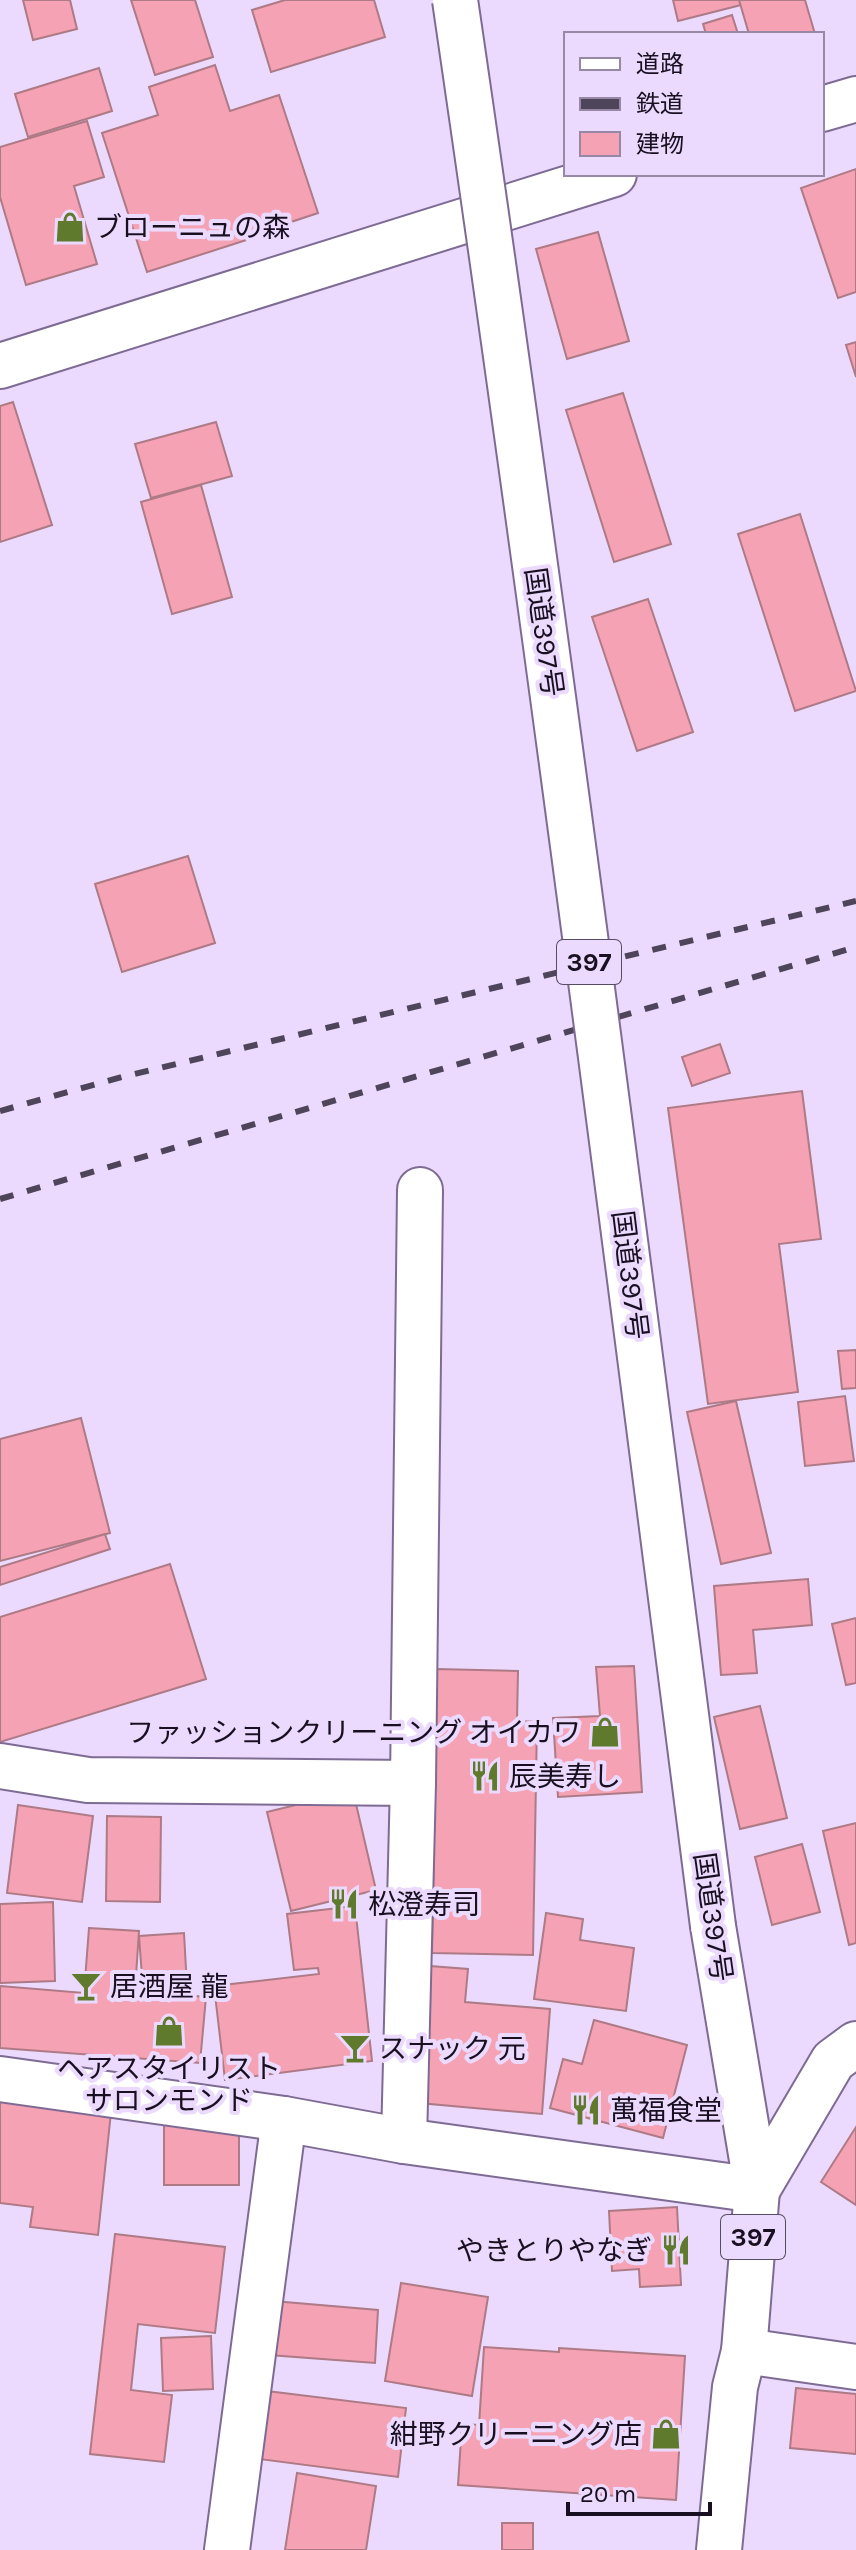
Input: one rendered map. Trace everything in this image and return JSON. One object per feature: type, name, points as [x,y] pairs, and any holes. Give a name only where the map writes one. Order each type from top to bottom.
[{"type":"main road","name":"国道397号","points":[[455,0],[604,1074],[713,1926],[757,2190],[744,2351],[735,2387],[719,2550]]},
{"type":"main road","points":[[824,108],[856,99]]},
{"type":"main road","points":[[0,366],[608,176]]},
{"type":"main road","points":[[404,2141],[413,1783],[420,1190]]},
{"type":"main road","points":[[0,1766],[88,1780],[413,1783]]},
{"type":"main road","points":[[0,2079],[284,2119],[404,2141],[757,2190],[833,2061],[856,2044]]},
{"type":"main road","points":[[227,2550],[284,2119]]},
{"type":"main road","points":[[744,2351],[856,2367]]},
{"type":"building","points":[[23,0],[70,0],[77,29],[33,40]]},
{"type":"building","points":[[131,0],[195,0],[213,57],[155,75]]},
{"type":"building","points":[[285,0],[374,0],[385,37],[271,72],[252,10]]},
{"type":"building","points":[[673,0],[739,0],[741,5],[678,21]]},
{"type":"building","points":[[739,0],[805,0],[814,32],[748,32]]},
{"type":"building","points":[[732,15],[737,32],[705,32],[703,24]]},
{"type":"building","points":[[215,65],[230,111],[279,95],[318,213],[264,231],[265,234],[147,272],[102,133],[158,115],[149,87]]},
{"type":"building","points":[[99,68],[112,111],[28,137],[15,94]]},
{"type":"building","points":[[87,121],[104,177],[74,186],[97,264],[26,285],[0,197],[0,147]]},
{"type":"building","points":[[856,169],[856,292],[838,298],[801,188]]},
{"type":"building","points":[[598,232],[629,341],[567,359],[536,249]]},
{"type":"building","points":[[856,342],[856,377],[846,345]]},
{"type":"building","points":[[623,393],[671,544],[614,562],[566,410]]},
{"type":"building","points":[[13,402],[52,525],[0,542],[0,406]]},
{"type":"building","points":[[216,422],[232,476],[151,498],[135,444]]},
{"type":"building","points":[[201,485],[232,597],[172,614],[141,502]]},
{"type":"building","points":[[800,514],[856,691],[795,711],[738,534]]},
{"type":"building","points":[[648,599],[693,732],[637,751],[592,617]]},
{"type":"building","points":[[188,856],[215,943],[122,972],[95,884]]},
{"type":"building","points":[[720,1044],[730,1073],[692,1086],[682,1057]]},
{"type":"building","points":[[802,1091],[821,1239],[779,1244],[798,1392],[708,1404],[668,1108]]},
{"type":"building","points":[[856,1350],[856,1388],[842,1389],[838,1351]]},
{"type":"building","points":[[845,1396],[854,1461],[805,1466],[798,1402]]},
{"type":"building","points":[[736,1401],[771,1553],[721,1564],[687,1412]]},
{"type":"building","points":[[81,1418],[110,1533],[0,1561],[0,1439]]},
{"type":"building","points":[[105,1534],[110,1549],[0,1585],[0,1567]]},
{"type":"building","points":[[170,1564],[206,1679],[0,1742],[0,1617]]},
{"type":"building","points":[[808,1579],[812,1625],[753,1630],[757,1673],[721,1675],[714,1586]]},
{"type":"building","points":[[856,1618],[856,1683],[846,1685],[832,1624]]},
{"type":"building","points":[[634,1666],[642,1792],[558,1797],[553,1718],[600,1716],[596,1667]]},
{"type":"building","points":[[437,1669],[518,1671],[517,1721],[537,1722],[533,1955],[432,1953]]},
{"type":"building","points":[[760,1706],[787,1818],[740,1829],[714,1717]]},
{"type":"building","points":[[353,1791],[376,1890],[291,1911],[267,1812]]},
{"type":"building","points":[[18,1805],[93,1816],[82,1902],[7,1893]]},
{"type":"building","points":[[107,1816],[161,1817],[160,1902],[106,1901]]},
{"type":"building","points":[[856,1823],[856,1943],[849,1945],[823,1831]]},
{"type":"building","points":[[802,1844],[820,1912],[772,1925],[755,1857]]},
{"type":"building","points":[[53,1902],[55,1981],[0,1983],[0,1904]]},
{"type":"building","points":[[355,1906],[372,2061],[225,2080],[214,1986],[319,1974],[318,1968],[294,1970],[287,1914]]},
{"type":"building","points":[[546,1913],[583,1919],[580,1940],[634,1948],[626,2011],[534,1999]]},
{"type":"building","points":[[89,1928],[139,1931],[135,1991],[206,1997],[200,2063],[0,2048],[0,1986],[84,1993]]},
{"type":"building","points":[[184,1933],[187,1987],[143,1990],[139,1936]]},
{"type":"building","points":[[430,1966],[468,1969],[465,2002],[550,2009],[542,2114],[419,2103]]},
{"type":"building","points":[[594,2020],[687,2045],[663,2138],[550,2108],[563,2059],[582,2064]]},
{"type":"building","points":[[0,2090],[112,2103],[98,2235],[30,2227],[33,2207],[0,2203]]},
{"type":"building","points":[[164,2125],[239,2125],[239,2185],[164,2185]]},
{"type":"building","points":[[856,2127],[856,2205],[821,2182]]},
{"type":"building","points":[[677,2207],[681,2285],[640,2287],[639,2269],[612,2271],[609,2211]]},
{"type":"building","points":[[115,2234],[225,2247],[215,2333],[138,2324],[131,2390],[172,2395],[164,2462],[90,2454]]},
{"type":"building","points":[[401,2283],[488,2297],[472,2396],[385,2381]]},
{"type":"building","points":[[273,2301],[378,2310],[375,2363],[269,2355]]},
{"type":"building","points":[[211,2336],[213,2389],[163,2391],[161,2338]]},
{"type":"building","points":[[484,2347],[685,2356],[676,2500],[458,2485],[462,2424],[479,2425]]},
{"type":"building","points":[[796,2388],[856,2394],[856,2454],[790,2448]]},
{"type":"building","points":[[267,2391],[406,2408],[398,2477],[259,2459]]},
{"type":"building","points":[[297,2473],[376,2486],[366,2550],[285,2550]]},
{"type":"building","points":[[502,2523],[533,2523],[533,2550],[502,2550]]},
{"type":"railway","points":[[0,1111],[122,1077],[856,901]]},
{"type":"railway","points":[[0,1199],[856,947]]},
{"type":"place","name":"ブローニュの森","points":[[70,227]]},
{"type":"place","name":"ファッションクリーニング オイカワ","points":[[605,1732]]},
{"type":"place","name":"辰美寿し","points":[[485,1776]]},
{"type":"place","name":"松澄寿司","points":[[344,1904]]},
{"type":"place","name":"居酒屋 龍","points":[[86,1986]]},
{"type":"place","name":"ヘアスタイリスト サロンモンド","points":[[169,2031]]},
{"type":"place","name":"スナック 元","points":[[355,2048]]},
{"type":"place","name":"萬福食堂","points":[[586,2110]]},
{"type":"place","name":"やきとりやなぎ","points":[[676,2250]]},
{"type":"place","name":"紺野クリーニング店","points":[[666,2434]]}]
